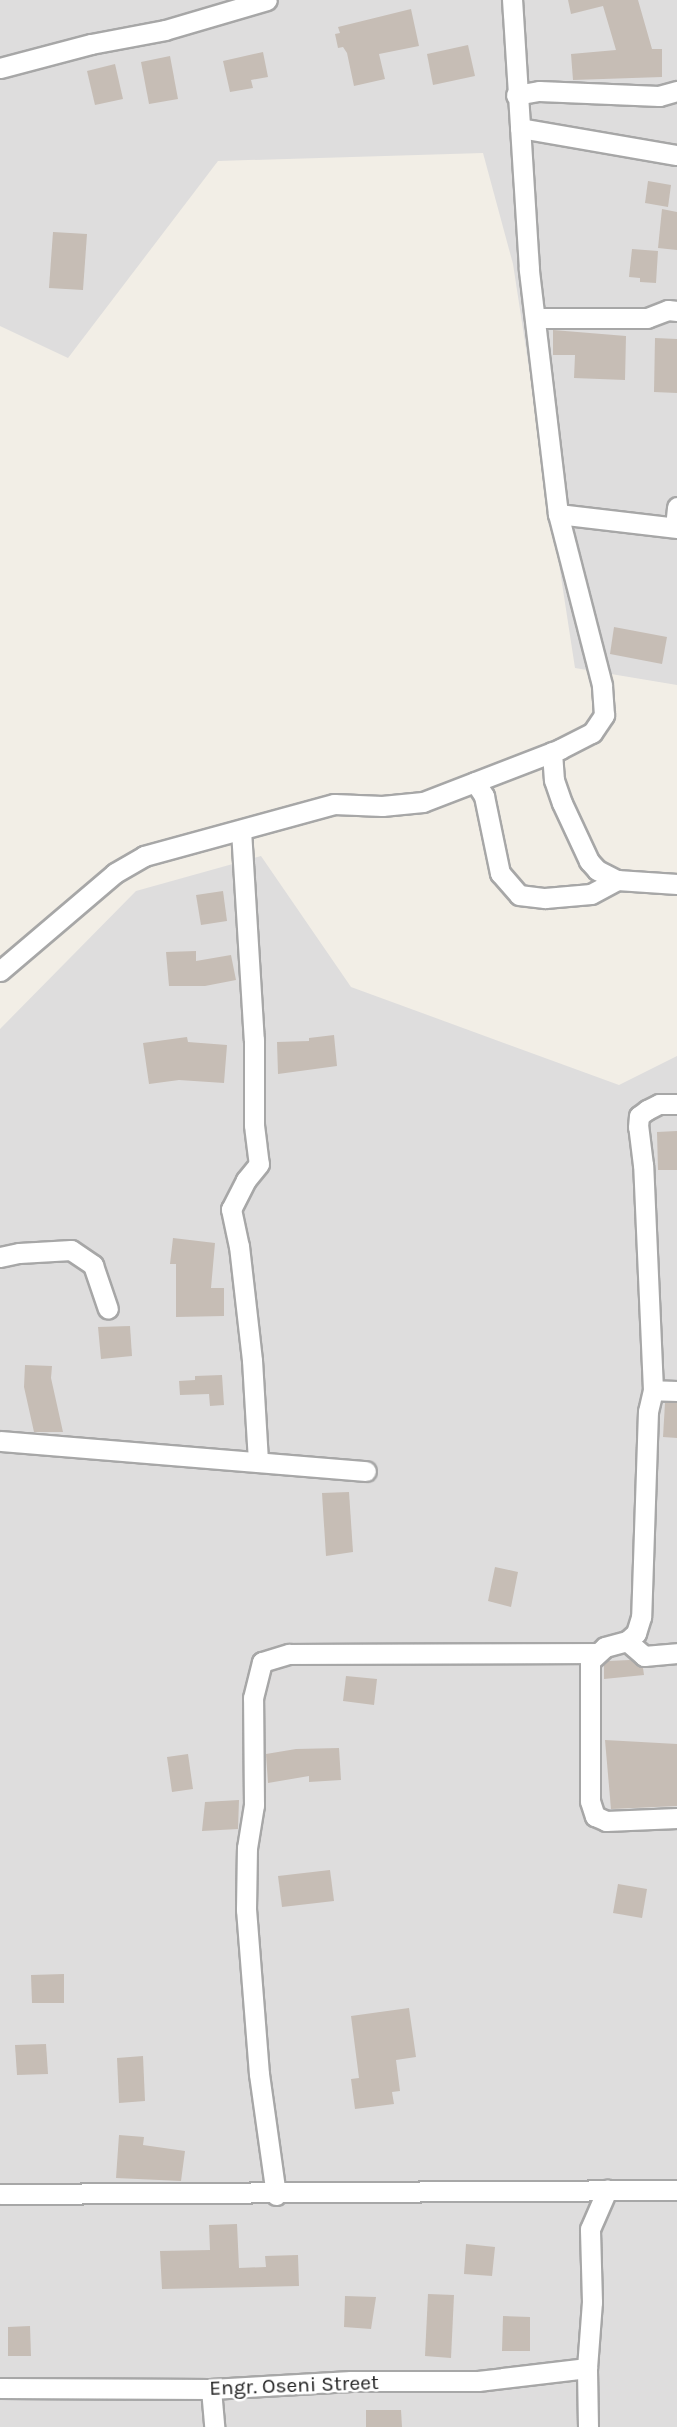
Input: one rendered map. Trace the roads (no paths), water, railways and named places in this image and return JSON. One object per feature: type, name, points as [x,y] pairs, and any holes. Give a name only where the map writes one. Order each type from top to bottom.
[{"type":"street","points":[[0,68],[91,44],[165,30],[267,0]]},
{"type":"street","points":[[0,971],[116,873],[144,856],[334,804],[382,806],[423,802],[552,752],[592,733],[604,715],[602,685],[558,514],[535,318],[516,95],[512,0]]},
{"type":"street","points":[[516,95],[539,90],[659,96],[677,91]]},
{"type":"street","points":[[520,128],[677,155]]},
{"type":"street","points":[[535,318],[647,318],[668,310],[677,311]]},
{"type":"street","points":[[558,514],[676,527],[677,507]]},
{"type":"street","points":[[552,752],[554,780],[589,861],[605,876],[617,880],[677,884]]},
{"type":"street","points":[[475,782],[484,796],[500,873],[519,895],[545,898],[591,894],[617,880]]},
{"type":"street","points":[[241,830],[254,1040],[254,1125],[259,1164],[246,1180],[231,1209],[239,1246],[252,1360],[258,1462]]},
{"type":"street","points":[[276,2195],[258,2074],[246,1910],[247,1849],[254,1805],[253,1698],[262,1662],[289,1654],[596,1653],[627,1640],[636,1633],[641,1617],[645,1450],[653,1390],[643,1165],[638,1127],[639,1116],[647,1110],[659,1104],[677,1104]]},
{"type":"street","points":[[0,1258],[19,1253],[71,1250],[93,1265],[108,1309]]},
{"type":"street","points":[[653,1390],[677,1391]]},
{"type":"street","points":[[0,1441],[366,1471]]},
{"type":"street","points":[[627,1640],[644,1656],[677,1653]]},
{"type":"street","points":[[596,1653],[590,1661],[590,1801],[595,1816],[606,1821],[677,1818]]},
{"type":"street","points":[[588,2427],[587,2368],[592,2302],[590,2229],[607,2190]]},
{"type":"street","points":[[0,2194],[162,2191],[276,2195],[677,2190]]},
{"type":"street","name":"Engr. Oseni Street","points":[[0,2388],[211,2389],[351,2381],[478,2381],[587,2368]]},
{"type":"street","points":[[211,2389],[214,2427]]}]
